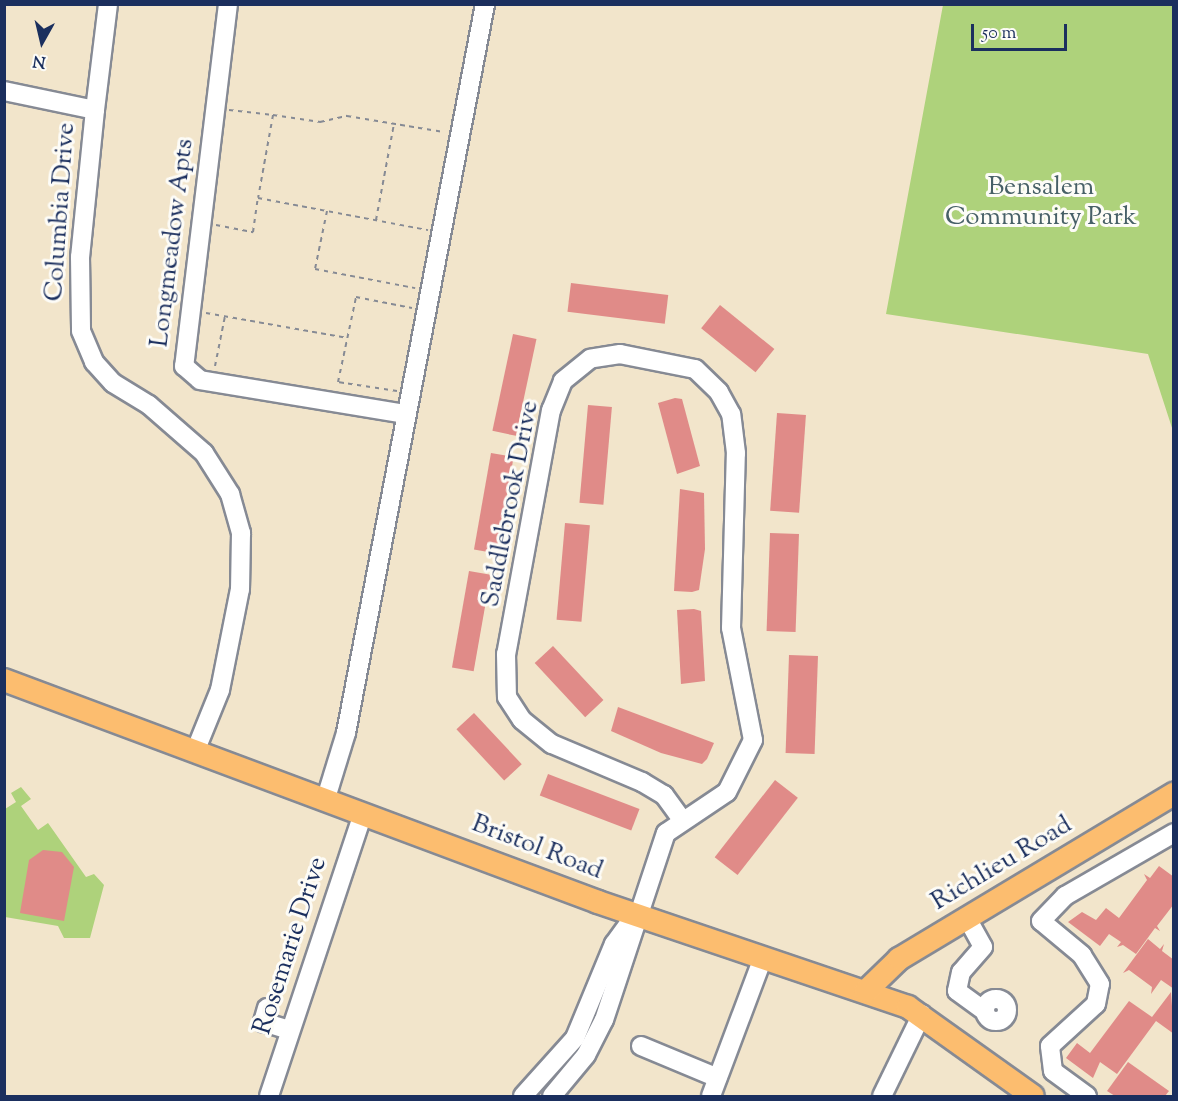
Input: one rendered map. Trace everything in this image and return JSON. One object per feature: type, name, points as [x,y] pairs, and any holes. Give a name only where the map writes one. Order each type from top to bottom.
[{"type":"main road","name":"Bristol Road","points":[[4,680],[196,749],[635,915],[762,960],[866,991],[922,1014],[1033,1096]]},
{"type":"main road","name":"Richlieu Road","points":[[866,991],[886,969],[1173,794]]},
{"type":"street","name":"Columbia Drive","points":[[108,4],[80,257],[81,331],[94,362],[113,383],[149,405],[204,453],[230,494],[241,533],[240,589],[220,690],[196,749]]},
{"type":"street","name":"Longmeadow Apts","points":[[228,4],[188,309],[184,366],[200,380],[406,414]]},
{"type":"street","points":[[326,798],[346,733],[424,310],[484,4]]},
{"type":"street","name":"Columbia Drive","points":[[4,92],[95,110]]},
{"type":"street","name":"Saddlebrook Drive","points":[[635,915],[666,834],[682,820],[727,792],[753,740],[731,628],[733,422],[719,392],[695,369],[620,354],[590,358],[563,381],[551,410],[506,654],[507,697],[522,720],[544,738],[642,782],[664,795],[682,820]]},
{"type":"street","name":"Rosemarie Drive","points":[[269,1096],[363,813]]},
{"type":"street","points":[[1087,1096],[1053,1071],[1050,1046],[1096,1004],[1100,984],[1082,955],[1041,921],[1065,896],[1173,833]]},
{"type":"street","points":[[523,1096],[574,1038],[614,944],[635,915]]},
{"type":"street","points":[[552,1096],[586,1055],[604,1020],[630,949],[635,915]]},
{"type":"street","points":[[967,918],[983,947],[961,972],[957,991],[985,1011]]},
{"type":"street","points":[[711,1096],[762,960]]},
{"type":"street","points":[[267,1008],[263,1022],[290,1030]]},
{"type":"street","points":[[882,1096],[922,1014]]},
{"type":"street","points":[[641,1046],[718,1078]]},
{"type":"path","points":[[215,108],[320,122],[347,116],[458,135]]},
{"type":"path","points":[[200,222],[253,232],[273,115]]},
{"type":"path","points":[[376,220],[394,124]]},
{"type":"path","points":[[258,198],[439,232]]},
{"type":"path","points":[[327,211],[315,269],[428,291]]},
{"type":"path","points":[[409,393],[338,382],[356,297],[424,310]]},
{"type":"path","points":[[188,309],[348,338]]},
{"type":"path","points":[[212,381],[225,316]]},
{"type":"green space","name":"Bensalem Community Park","points":[[943,5],[1173,5],[1173,431],[1148,354],[886,314]]},
{"type":"green space","points":[[21,787],[31,799],[21,806],[38,830],[48,823],[86,877],[94,874],[104,885],[90,938],[64,938],[58,926],[5,917],[5,809],[16,802],[11,793]]},
{"type":"building","points":[[571,283],[668,295],[665,324],[567,312]]},
{"type":"building","points":[[720,305],[774,349],[756,372],[701,328]]},
{"type":"building","points":[[513,334],[536,339],[516,436],[492,431]]},
{"type":"building","points":[[675,398],[682,399],[700,466],[677,474],[658,403]]},
{"type":"building","points":[[588,405],[612,407],[603,505],[579,503]]},
{"type":"building","points":[[777,413],[806,415],[799,513],[770,511]]},
{"type":"building","points":[[491,453],[514,457],[497,554],[474,550]]},
{"type":"building","points":[[680,489],[704,493],[705,549],[699,590],[692,592],[674,591]]},
{"type":"building","points":[[565,523],[590,525],[581,622],[557,620]]},
{"type":"building","points":[[770,533],[799,534],[796,632],[767,631]]},
{"type":"building","points":[[469,571],[491,575],[474,671],[452,668]]},
{"type":"building","points":[[677,610],[701,611],[705,681],[681,684]]},
{"type":"building","points":[[553,646],[603,700],[585,717],[535,663]]},
{"type":"building","points":[[789,655],[818,656],[815,754],[786,753]]},
{"type":"building","points":[[618,707],[714,743],[707,759],[702,764],[661,753],[611,731]]},
{"type":"building","points":[[474,713],[522,764],[504,781],[456,729]]},
{"type":"building","points":[[548,774],[639,809],[631,831],[540,795]]},
{"type":"building","points":[[775,780],[798,798],[738,875],[715,857]]},
{"type":"building","points":[[43,850],[62,852],[74,867],[64,921],[20,913],[29,860]]},
{"type":"building","points":[[1159,866],[1174,877],[1174,904],[1157,926],[1160,931],[1155,928],[1136,954],[1123,945],[1117,947],[1121,942],[1109,934],[1100,946],[1068,922],[1082,912],[1096,920],[1106,908],[1119,918],[1147,880],[1144,874],[1150,878]]},
{"type":"building","points":[[1148,939],[1160,949],[1164,944],[1162,951],[1174,960],[1174,989],[1161,980],[1151,994],[1152,987],[1129,970],[1123,973]]},
{"type":"building","points":[[1171,992],[1174,1034],[1156,1021],[1117,1074],[1100,1062],[1093,1078],[1066,1058],[1077,1043],[1090,1053],[1129,1001],[1152,1017]]},
{"type":"building","points":[[1128,1062],[1169,1091],[1165,1096],[1115,1096],[1107,1091]]}]
